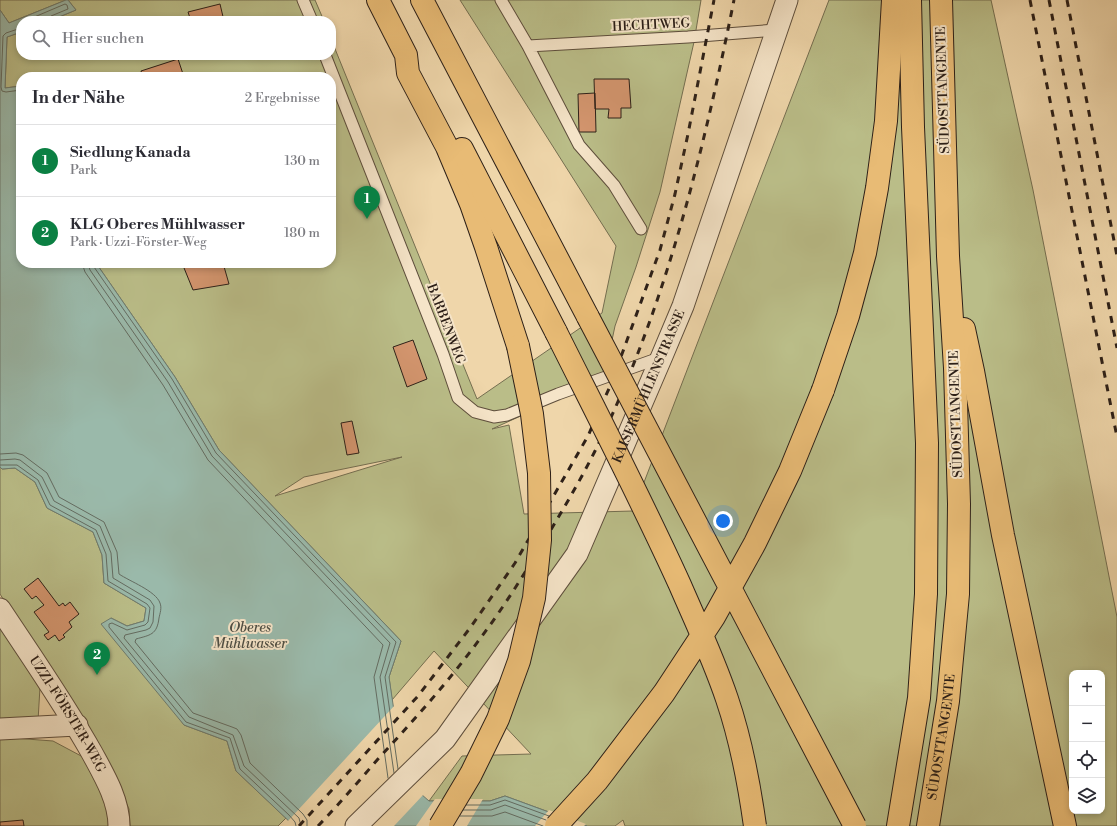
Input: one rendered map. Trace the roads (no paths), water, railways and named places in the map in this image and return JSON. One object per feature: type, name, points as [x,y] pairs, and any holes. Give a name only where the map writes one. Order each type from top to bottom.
[{"type":"highway","points":[[378,0],[406,54],[420,68],[556,332],[664,549],[707,646],[727,700],[741,747],[755,826]]},
{"type":"highway","points":[[422,0],[855,826]]},
{"type":"highway","points":[[556,826],[597,781],[664,693],[714,617],[755,543],[787,477],[823,390],[850,309],[865,253],[877,188],[886,121],[893,0]]},
{"type":"highway","points":[[898,826],[919,698],[926,594],[927,443],[913,127],[910,0]]},
{"type":"highway","name":"SÜDOSTTANGENTE","points":[[928,826],[948,701],[958,594],[959,511],[956,368],[948,256],[941,0]]},
{"type":"highway","points":[[406,54],[408,73],[447,147],[470,204],[486,247],[518,346],[532,414],[539,473],[540,540],[534,598],[519,661],[498,719],[471,774],[440,826]]},
{"type":"highway","points":[[948,256],[973,371],[1003,535],[1065,826]]},
{"type":"street","name":"KAISERMÜHLENSTRASSE","points":[[356,826],[445,739],[577,554],[683,306],[787,0]]},
{"type":"street","name":"UZZI-FÖRSTER-WEG","points":[[0,609],[77,725],[104,774],[119,812],[119,826]]},
{"type":"street","points":[[0,730],[77,725]]},
{"type":"lane","points":[[303,0],[310,16]]},
{"type":"lane","points":[[501,0],[528,46],[579,145],[614,185],[641,229]]},
{"type":"lane","name":"HECHTWEG","points":[[528,46],[688,37],[776,30]]},
{"type":"lane","name":"BARBENWEG","points":[[327,60],[332,72]]},
{"type":"lane","name":"BARBENWEG","points":[[336,83],[443,354],[458,398],[475,412],[494,416],[507,415],[558,394],[662,356]]},
{"type":"water","name":"Oberes Mühlwasser","points":[[66,0],[68,0],[76,10],[61,16],[26,16]]},
{"type":"water","name":"Oberes Mühlwasser","points":[[0,10],[9,23],[16,20],[16,34],[7,37],[5,88],[16,87],[16,268],[99,268],[175,377],[219,450],[401,641],[389,677],[404,779],[429,801],[490,801],[505,796],[587,826],[294,826],[236,771],[227,741],[184,725],[101,624],[111,618],[127,626],[144,621],[146,608],[104,583],[102,555],[93,532],[47,508],[35,482],[15,468],[2,469],[0,467]]},
{"type":"railway","points":[[299,826],[418,696],[470,628],[515,563],[588,436],[611,384],[660,250],[675,194],[688,134],[714,0]]},
{"type":"railway","points":[[318,826],[432,699],[491,624],[533,559],[573,492],[595,451],[620,397],[642,343],[662,287],[695,173],[734,0]]},
{"type":"railway","points":[[1030,0],[1117,437]]},
{"type":"railway","points":[[1049,0],[1117,348]]},
{"type":"railway","points":[[1067,0],[1117,256]]},
{"type":"place","name":"Siedlung Kanada","points":[[367,219]]},
{"type":"place","name":"KLG Oberes Mühlwasser","points":[[97,675]]}]
